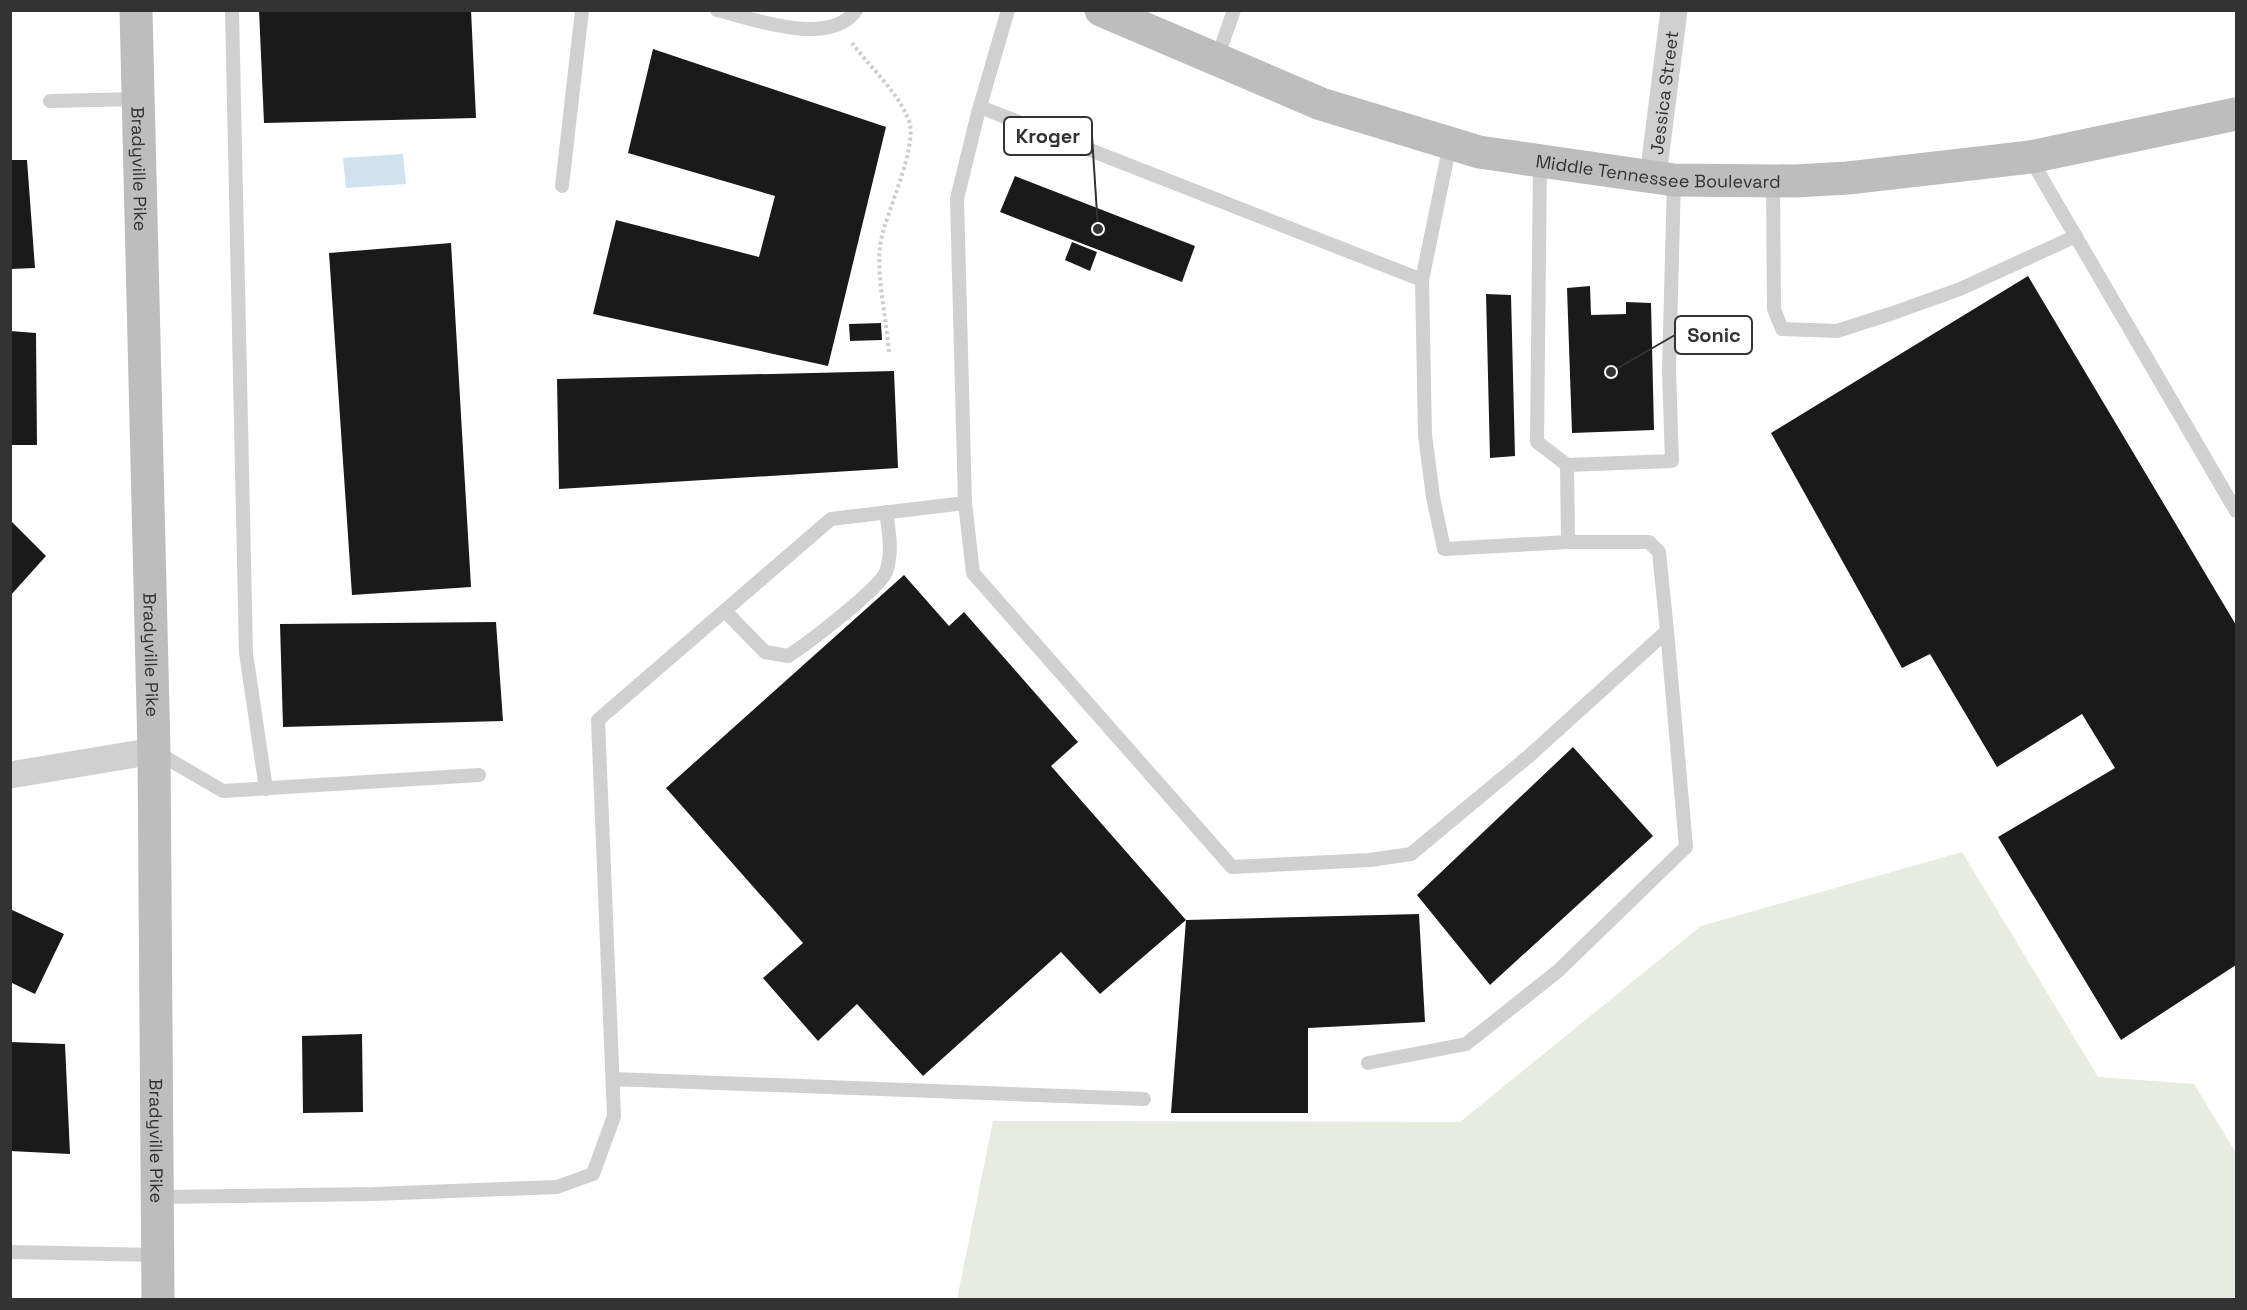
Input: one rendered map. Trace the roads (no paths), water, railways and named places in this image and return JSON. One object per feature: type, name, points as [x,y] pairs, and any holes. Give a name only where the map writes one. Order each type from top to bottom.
[{"type":"main road","name":"Bradyville Pike","points":[[136,10],[154,751],[158,1299]]},
{"type":"main road","name":"Middle Tennessee Boulevard","points":[[1101,10],[1321,104],[1479,152],[1664,178],[1773,181],[1848,178],[2030,157],[2236,114]]},
{"type":"street","name":"Jessica Street","points":[[1664,178],[1674,10]]},
{"type":"street","points":[[10,775],[154,751]]},
{"type":"lane","points":[[232,10],[246,653],[266,789]]},
{"type":"lane","points":[[562,186],[582,10]]},
{"type":"lane","points":[[717,10],[789,28],[823,31],[856,10]]},
{"type":"lane","points":[[1008,10],[957,199],[965,503],[973,573],[1232,867],[1370,860],[1411,855],[1529,756],[1667,631]]},
{"type":"lane","points":[[1217,59],[1234,10]]},
{"type":"lane","points":[[50,101],[139,99]]},
{"type":"lane","points":[[980,107],[1422,280]]},
{"type":"lane","points":[[1368,1063],[1466,1044],[1558,971],[1686,847],[1659,552],[1649,542],[1568,542],[1444,549],[1432,497],[1425,435],[1422,280],[1450,143]]},
{"type":"lane","points":[[2030,157],[2236,511]]},
{"type":"lane","points":[[1539,161],[1537,442],[1567,465],[1672,461],[1664,178]]},
{"type":"lane","points":[[1773,181],[1774,309],[1782,329],[1837,331],[1960,289],[2076,236]]},
{"type":"lane","points":[[1567,465],[1568,542]]},
{"type":"lane","points":[[158,1197],[374,1194],[557,1187],[593,1174],[614,1116],[598,720],[831,519],[965,503]]},
{"type":"lane","points":[[725,611],[765,652],[788,656],[811,642],[885,573],[891,546],[886,512]]},
{"type":"lane","points":[[154,751],[223,791],[479,775]]},
{"type":"lane","points":[[613,1079],[1144,1099]]},
{"type":"lane","points":[[10,1252],[158,1255]]},
{"type":"water","points":[[403,154],[406,184],[346,188],[343,158]]},
{"type":"place","name":"Kroger","points":[[1098,229]]},
{"type":"place","name":"Sonic","points":[[1611,372]]}]
